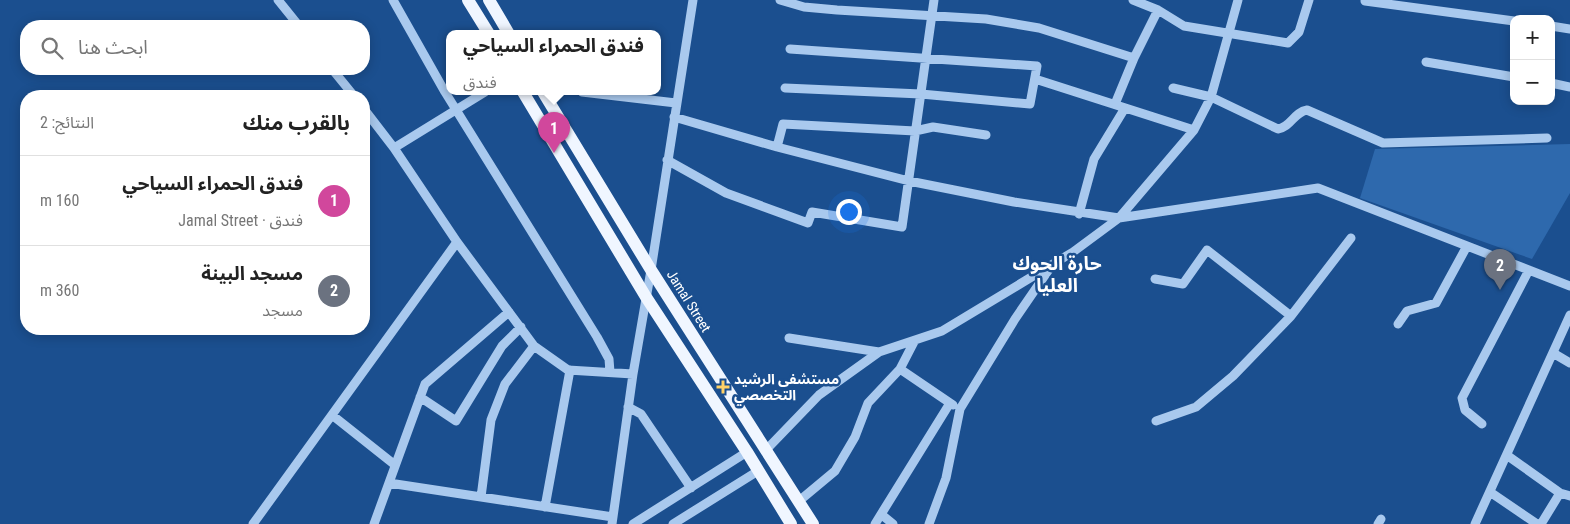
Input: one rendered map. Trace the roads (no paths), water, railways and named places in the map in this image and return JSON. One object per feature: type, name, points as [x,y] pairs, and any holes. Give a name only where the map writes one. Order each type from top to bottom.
[{"type":"main road","points":[[468,0],[487,30]]},
{"type":"main road","points":[[489,0],[507,30]]},
{"type":"main road","points":[[525,95],[646,297],[747,452],[791,524]]},
{"type":"main road","name":"Jamal Street","points":[[549,95],[651,270],[813,524]]},
{"type":"street","points":[[278,0],[294,20]]},
{"type":"street","points":[[393,0],[446,93]]},
{"type":"street","points":[[389,483],[545,507],[613,521],[633,374],[694,0]]},
{"type":"street","points":[[780,0],[804,7],[932,17],[986,19],[1039,28],[1134,58]]},
{"type":"street","points":[[668,160],[726,193],[808,223],[812,212],[902,227],[934,0]]},
{"type":"street","points":[[1133,0],[1158,10],[1184,26],[1288,42],[1299,32],[1309,0]]},
{"type":"street","points":[[765,450],[819,396],[879,352],[942,331],[1053,264],[1118,218],[1194,130],[1211,97],[1238,0]]},
{"type":"street","points":[[1365,1],[1510,20]]},
{"type":"street","points":[[1115,104],[1134,58],[1158,10]]},
{"type":"street","points":[[1555,27],[1570,29]]},
{"type":"street","points":[[785,88],[920,94],[1030,104],[1037,66],[790,49]]},
{"type":"street","points":[[1426,62],[1510,76]]},
{"type":"street","points":[[337,75],[349,90]]},
{"type":"street","points":[[1035,79],[1194,130]]},
{"type":"street","points":[[1555,85],[1570,87]]},
{"type":"street","points":[[1173,88],[1211,97],[1273,128],[1283,128],[1299,112],[1307,110],[1383,143],[1547,138]]},
{"type":"street","points":[[447,95],[597,337],[609,359],[610,372]]},
{"type":"street","points":[[394,148],[480,95]]},
{"type":"street","points":[[608,95],[676,103]]},
{"type":"street","points":[[1078,214],[1094,160],[1126,108]]},
{"type":"street","points":[[674,116],[777,148],[909,181],[1078,214],[1118,218],[1318,188],[1570,286]]},
{"type":"street","points":[[370,117],[394,148],[457,242],[534,346],[570,370],[633,374]]},
{"type":"street","points":[[777,148],[783,124],[915,131],[933,128],[986,135]]},
{"type":"street","points":[[1156,421],[1196,407],[1233,376],[1290,316],[1351,238]]},
{"type":"street","points":[[253,524],[457,242]]},
{"type":"street","points":[[1398,324],[1407,311],[1436,303],[1467,246]]},
{"type":"street","points":[[1155,279],[1184,284],[1207,250],[1290,316]]},
{"type":"street","points":[[929,524],[946,478],[960,410],[1015,319],[1053,264]]},
{"type":"street","points":[[1482,424],[1465,410],[1462,398],[1529,270]]},
{"type":"street","points":[[374,524],[425,384],[510,312]]},
{"type":"street","points":[[1476,524],[1570,315]]},
{"type":"street","points":[[420,397],[456,421],[502,346],[521,327]]},
{"type":"street","points":[[789,338],[879,352]]},
{"type":"street","points":[[799,501],[835,471],[855,437],[868,403],[900,368],[915,340]]},
{"type":"street","points":[[481,497],[491,420],[505,384],[534,346]]},
{"type":"street","points":[[1553,353],[1570,363]]},
{"type":"street","points":[[900,368],[960,410]]},
{"type":"street","points":[[545,507],[570,370]]},
{"type":"street","points":[[875,524],[882,516],[950,403]]},
{"type":"street","points":[[628,407],[641,414],[691,488]]},
{"type":"street","points":[[332,415],[395,465]]},
{"type":"street","points":[[633,524],[747,452]]},
{"type":"street","points":[[1508,456],[1560,493],[1570,496]]},
{"type":"street","points":[[672,524],[758,471]]},
{"type":"street","points":[[1490,492],[1539,524],[1560,493]]},
{"type":"street","points":[[882,516],[893,524]]},
{"type":"place","name":"فندق الحمراء السياحي","points":[[554,153]]},
{"type":"place","name":"مسجد البينة","points":[[1500,290]]},
{"type":"place","name":"مستشفى الرشيد التخصصي","points":[[723,387]]},
{"type":"district","name":"حارة الحوك العليا","points":[[1057,274]]}]
